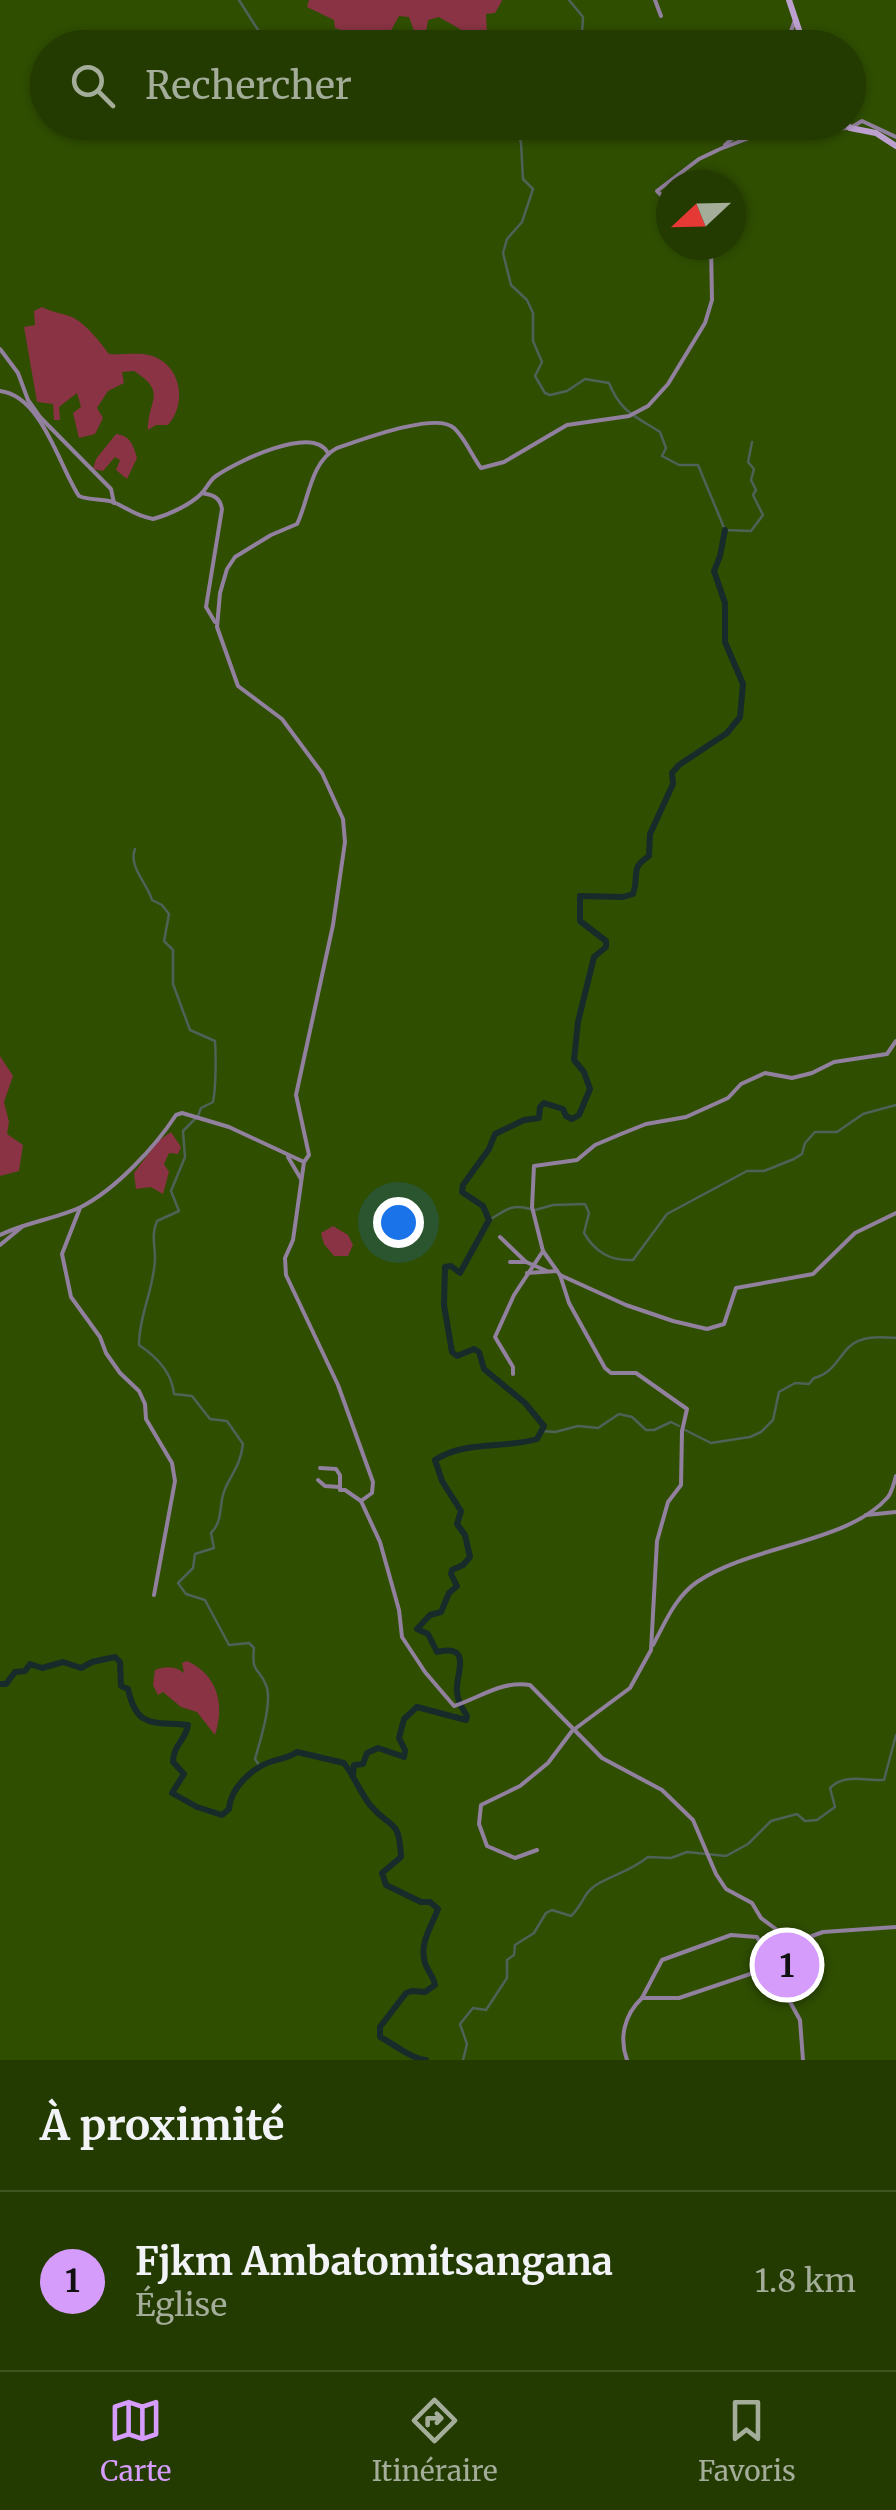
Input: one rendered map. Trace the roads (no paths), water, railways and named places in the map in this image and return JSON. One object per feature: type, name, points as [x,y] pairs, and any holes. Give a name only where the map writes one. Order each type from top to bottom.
[{"type":"street","points":[[788,0],[798,30]]},
{"type":"street","points":[[654,1],[661,16]]},
{"type":"street","points":[[791,30],[794,20]]},
{"type":"street","points":[[866,123],[896,137]]},
{"type":"street","points":[[866,130],[896,146]]},
{"type":"street","points":[[720,150],[731,140]]},
{"type":"street","points":[[684,170],[700,158],[745,140]]},
{"type":"street","points":[[217,627],[217,609],[227,569],[235,557],[297,524],[307,493],[328,453],[404,427],[446,422],[481,468],[504,462],[567,425],[642,412],[668,384],[705,323],[712,300],[712,260]]},
{"type":"street","points":[[0,349],[18,373],[36,411],[110,489],[114,503]]},
{"type":"street","points":[[0,391],[13,394],[46,429],[78,496],[114,503],[124,511],[153,519],[202,493],[214,478],[277,447],[314,440],[324,445],[328,453]]},
{"type":"street","points":[[202,493],[214,496],[222,509],[206,607],[238,686],[282,718],[322,774],[343,819],[345,842],[333,924],[296,1094],[309,1155],[304,1162],[293,1240],[285,1258],[286,1275],[338,1386],[373,1482],[372,1492],[362,1501]]},
{"type":"street","points":[[651,1650],[657,1541],[668,1502],[681,1485],[682,1431],[687,1409],[636,1373],[611,1373],[605,1368],[543,1251],[532,1207],[534,1166],[577,1160],[595,1145],[621,1134],[713,1105],[728,1098],[741,1084],[765,1074],[792,1078],[812,1073],[834,1062],[887,1054],[896,1041]]},
{"type":"street","points":[[0,1234],[80,1208],[124,1178],[176,1115],[202,1117],[304,1162]]},
{"type":"street","points":[[285,1153],[301,1179]]},
{"type":"street","points":[[80,1208],[62,1254],[71,1296],[120,1373],[138,1391],[145,1404],[146,1419],[172,1463],[175,1481],[154,1595]]},
{"type":"street","points":[[526,1273],[558,1273],[644,1312],[692,1326],[719,1327],[724,1324],[736,1288],[813,1274],[855,1233],[896,1213]]},
{"type":"street","points":[[0,1244],[28,1222]]},
{"type":"street","points":[[500,1238],[526,1262]]},
{"type":"street","points":[[513,1374],[496,1337],[526,1273],[543,1251]]},
{"type":"street","points":[[510,1262],[526,1262],[547,1271]]},
{"type":"street","points":[[320,1468],[336,1468],[340,1474],[338,1487]]},
{"type":"street","points":[[537,1850],[514,1858],[487,1846],[479,1824],[481,1805],[520,1786],[548,1763],[572,1730],[630,1688],[672,1608],[695,1582],[739,1560],[837,1530],[890,1496],[896,1476]]},
{"type":"street","points":[[318,1480],[362,1501],[380,1542],[399,1610],[402,1637],[438,1690],[454,1706],[491,1690],[530,1685],[602,1758],[662,1790],[693,1820],[726,1888],[752,1903],[762,1918],[784,1934],[782,1947]]},
{"type":"street","points":[[863,1516],[896,1512]]},
{"type":"street","points":[[768,1956],[823,1932],[896,1927]]},
{"type":"street","points":[[628,2060],[622,2038],[630,2014],[662,1960],[731,1935],[757,1937],[768,1956],[770,1967],[800,2020],[803,2060]]},
{"type":"street","points":[[642,1998],[678,1998],[770,1967]]},
{"type":"waterway","points":[[239,0],[258,30]]},
{"type":"waterway","points":[[569,0],[583,17],[582,30]]},
{"type":"waterway","points":[[520,140],[523,179],[533,189],[522,222],[507,239],[503,253],[511,285],[527,300],[533,313],[533,341],[542,362],[535,376],[545,393],[567,391],[585,379],[609,383],[624,408],[660,432],[666,448],[662,456],[679,465],[698,465],[725,530],[751,531],[763,515],[753,495],[754,469],[748,462],[752,442]]},
{"type":"waterway","points":[[353,1775],[354,1765],[363,1764],[367,1753],[378,1748],[404,1757],[399,1738],[404,1719],[417,1707],[466,1720],[457,1692],[459,1656],[448,1650],[437,1652],[428,1634],[417,1629],[430,1615],[441,1612],[449,1593],[457,1586],[452,1570],[470,1557],[465,1535],[457,1524],[461,1511],[442,1481],[435,1460],[472,1447],[537,1439],[544,1426],[525,1403],[484,1369],[479,1352],[474,1349],[457,1356],[452,1352],[444,1305],[445,1267],[451,1266],[460,1273],[489,1220],[483,1206],[462,1192],[495,1134],[524,1120],[539,1118],[544,1103],[563,1109],[572,1119],[579,1115],[590,1089],[574,1060],[578,1022],[594,957],[606,947],[606,941],[580,921],[580,896],[633,894],[637,868],[649,856],[650,834],[673,784],[672,773],[727,733],[740,717],[743,684],[725,642],[725,603],[714,571],[725,530]]},
{"type":"waterway","points":[[135,849],[136,868],[152,900],[169,914],[164,941],[173,950],[173,984],[190,1030],[215,1041],[216,1055],[213,1102],[201,1108],[183,1131],[185,1157],[171,1191],[179,1211],[157,1221],[155,1226],[154,1270],[139,1345],[162,1366],[174,1394],[192,1396],[210,1419],[227,1421],[243,1444],[223,1495],[218,1523],[211,1533],[214,1548],[195,1554],[193,1568],[178,1583],[186,1594],[205,1600],[229,1645],[249,1643],[254,1648],[255,1666],[268,1692],[255,1759],[261,1768]]},
{"type":"waterway","points":[[535,1210],[585,1204],[589,1213],[584,1233],[593,1245],[610,1257],[633,1260],[667,1214],[747,1171],[764,1171],[794,1159],[802,1154],[805,1143],[815,1132],[837,1132],[863,1114],[896,1105]]},
{"type":"waterway","points":[[489,1220],[513,1207],[530,1209]]},
{"type":"waterway","points":[[685,1430],[711,1443],[750,1437],[773,1420],[779,1392],[795,1383],[809,1384],[860,1340],[896,1338]]},
{"type":"waterway","points":[[542,1431],[578,1426],[598,1428],[619,1414],[632,1417],[646,1430],[671,1422],[679,1426]]},
{"type":"waterway","points":[[0,1684],[6,1684],[15,1672],[25,1671],[30,1664],[42,1668],[63,1662],[81,1668],[115,1657],[120,1662],[121,1686],[128,1689],[142,1717],[156,1723],[188,1725],[173,1762],[184,1774],[172,1793],[222,1815],[229,1809],[238,1786],[265,1764],[297,1752],[344,1763],[370,1805],[396,1830],[401,1857],[382,1873],[386,1885],[421,1902],[430,1902],[438,1909],[424,1949],[425,1963],[435,1985],[425,1992],[406,1993],[380,2027],[380,2037],[426,2060]]},
{"type":"waterway","points":[[463,2060],[467,2044],[460,2024],[473,2008],[486,2010],[507,1978],[507,1960],[514,1955],[515,1945],[534,1933],[546,1913],[552,1910],[571,1916],[592,1888],[648,1857],[671,1858],[687,1852],[726,1856],[748,1844],[771,1821],[797,1814],[805,1821],[817,1820],[835,1807],[830,1788],[836,1783],[849,1779],[884,1780],[896,1735]]},
{"type":"place","name":"Fjkm Ambatomitsangana","points":[[787,1965]]}]
